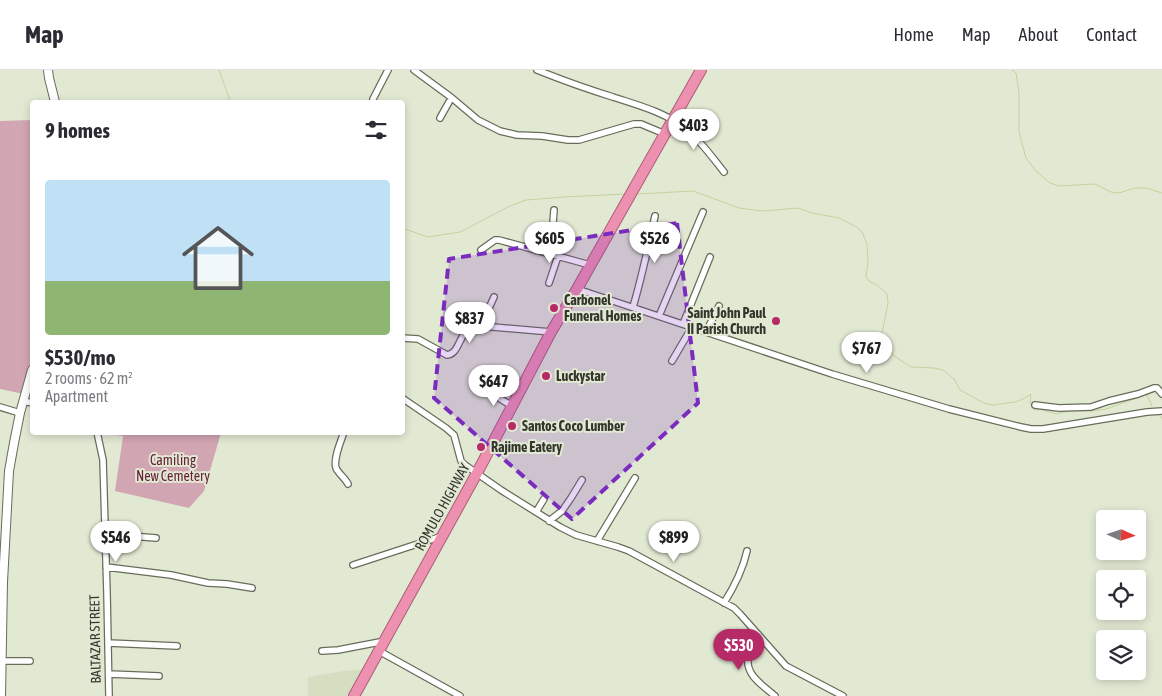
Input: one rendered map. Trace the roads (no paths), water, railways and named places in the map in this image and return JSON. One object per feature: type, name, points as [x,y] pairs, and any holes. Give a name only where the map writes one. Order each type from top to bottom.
[{"type":"highway","name":"ROMULO HIGHWAY","points":[[354,696],[477,473],[551,332],[701,70]]},
{"type":"street","points":[[48,70],[54,100]]},
{"type":"street","points":[[373,99],[388,70]]},
{"type":"street","points":[[414,70],[478,120],[500,131],[517,135],[579,140],[634,124],[641,124],[665,134]]},
{"type":"street","points":[[537,70],[587,89],[656,111],[673,120],[685,127],[697,138],[724,172]]},
{"type":"street","points":[[440,118],[450,100]]},
{"type":"street","points":[[547,253],[554,210]]},
{"type":"street","points":[[659,316],[703,212]]},
{"type":"street","points":[[634,308],[655,216]]},
{"type":"street","points":[[481,250],[495,240],[499,240],[590,265]]},
{"type":"street","points":[[549,283],[558,256]]},
{"type":"street","points":[[683,324],[710,257]]},
{"type":"street","points":[[577,289],[832,374],[949,409],[1026,428],[1043,428],[1162,410]]},
{"type":"street","points":[[480,326],[494,297]]},
{"type":"street","points":[[706,332],[719,306]]},
{"type":"street","points":[[405,338],[418,339],[449,356],[454,352],[464,332],[472,327],[480,326],[551,332]]},
{"type":"street","points":[[672,361],[692,327]]},
{"type":"street","points":[[1,696],[4,494],[20,413],[30,378]]},
{"type":"street","points":[[1035,405],[1059,408],[1091,407],[1154,388],[1157,388],[1162,394]]},
{"type":"street","points":[[486,390],[512,406]]},
{"type":"street","points":[[405,400],[454,435],[461,461],[477,473],[549,521],[569,532],[629,551],[724,602],[738,611],[786,666],[831,693],[843,696]]},
{"type":"street","points":[[24,401],[30,402]]},
{"type":"street","points":[[0,407],[20,413]]},
{"type":"street","name":"BALTAZAR STREET","points":[[99,435],[103,460],[109,696]]},
{"type":"street","points":[[343,435],[335,465],[348,484]]},
{"type":"street","points":[[597,541],[634,478]]},
{"type":"street","points":[[549,521],[562,511],[582,480]]},
{"type":"street","points":[[536,512],[544,499]]},
{"type":"street","points":[[104,536],[156,538]]},
{"type":"street","points":[[353,565],[442,536]]},
{"type":"street","points":[[724,602],[745,561],[747,551]]},
{"type":"street","points":[[106,567],[252,588]]},
{"type":"street","points":[[758,634],[748,659],[748,666],[752,675],[774,696]]},
{"type":"street","points":[[322,651],[338,650],[385,641]]},
{"type":"street","points":[[108,643],[177,646]]},
{"type":"street","points":[[379,651],[460,696]]},
{"type":"street","points":[[1,661],[30,661]]},
{"type":"street","points":[[108,674],[159,676]]},
{"type":"waterway","points":[[219,70],[229,100]]},
{"type":"waterway","points":[[1012,70],[1016,73],[1019,92],[1019,132],[1026,158],[1036,171],[1050,183],[1059,186],[1095,184],[1111,192],[1119,193],[1135,188],[1146,188],[1162,193]]},
{"type":"waterway","points":[[637,194],[693,191],[739,208],[762,211],[798,208],[812,213],[839,218],[855,226],[862,232],[867,244],[868,262],[866,277],[887,294],[888,303],[882,333],[894,356],[911,367],[943,370],[954,379],[960,390],[984,403],[993,405],[1015,402],[1031,394],[1030,403],[1034,410],[1043,410],[1056,414],[1069,411],[1106,409],[1157,391]]},
{"type":"waterway","points":[[405,229],[428,237],[460,232],[510,206],[526,200],[625,194]]},
{"type":"waterway","points":[[1147,395],[1152,406]]},
{"type":"waterway","points":[[1158,413],[1162,419]]},
{"type":"place","name":"Carbonel Funeral Homes","points":[[554,308]]},
{"type":"place","name":"Saint John Paul II Parish Church","points":[[776,321]]},
{"type":"place","name":"Luckystar","points":[[546,376]]},
{"type":"place","name":"Santos Coco Lumber","points":[[512,426]]},
{"type":"place","name":"Rajime Eatery","points":[[481,447]]},
{"type":"park label","name":"Camiling New Cemetery","points":[[173,468]]}]
